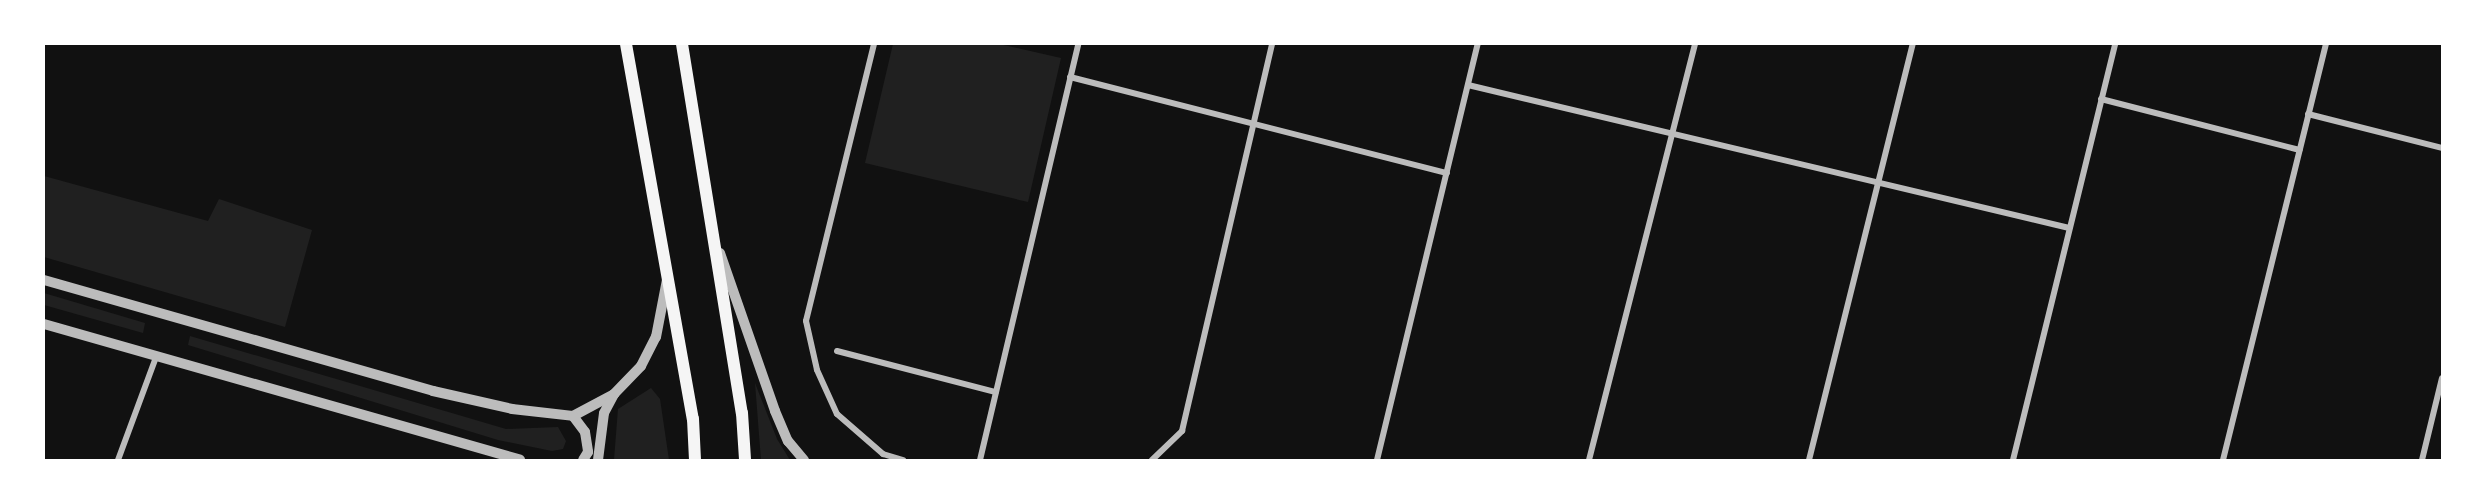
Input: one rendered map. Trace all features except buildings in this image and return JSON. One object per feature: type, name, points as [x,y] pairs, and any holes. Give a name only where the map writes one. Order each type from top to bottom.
[{"type":"main road","points":[[626,44],[693,419],[695,460]]},
{"type":"main road","points":[[682,44],[714,238],[746,460]]},
{"type":"street","points":[[874,44],[806,321],[817,370],[837,414],[883,454],[903,460]]},
{"type":"street","points":[[980,460],[1078,44]]},
{"type":"street","points":[[1152,460],[1182,431],[1272,44]]},
{"type":"street","points":[[1377,460],[1478,44]]},
{"type":"street","points":[[1589,460],[1695,44]]},
{"type":"street","points":[[1809,460],[1913,44]]},
{"type":"street","points":[[2013,460],[2115,44]]},
{"type":"street","points":[[2223,460],[2326,44]]},
{"type":"street","points":[[1070,77],[1447,173]]},
{"type":"street","points":[[1468,84],[2069,228]]},
{"type":"street","points":[[2101,99],[2300,150]]},
{"type":"street","points":[[2308,114],[2442,148]]},
{"type":"street","points":[[714,238],[775,411],[788,441],[804,460]]},
{"type":"street","points":[[44,280],[433,391],[512,409],[573,416],[614,394]]},
{"type":"street","points":[[598,460],[604,412],[614,394],[641,366],[656,337],[667,280]]},
{"type":"street","points":[[44,324],[520,460]]},
{"type":"street","points":[[837,351],[996,392]]},
{"type":"street","points":[[118,460],[156,357]]},
{"type":"street","points":[[2422,460],[2442,378]]},
{"type":"street","points":[[573,416],[585,432],[588,452],[583,460]]},
{"type":"shaded area","points":[[893,44],[999,44],[1061,58],[1028,202],[865,163]]},
{"type":"shaded area","points":[[44,176],[208,221],[219,199],[312,230],[285,327],[44,257]]},
{"type":"shaded area","points":[[44,293],[145,323],[143,333],[44,305]]},
{"type":"shaded area","points":[[190,336],[506,429],[558,427],[566,441],[563,449],[552,451],[498,440],[188,345]]},
{"type":"shaded area","points":[[755,383],[777,439],[790,460],[761,460]]},
{"type":"shaded area","points":[[651,388],[660,399],[669,460],[614,460],[618,409]]}]
